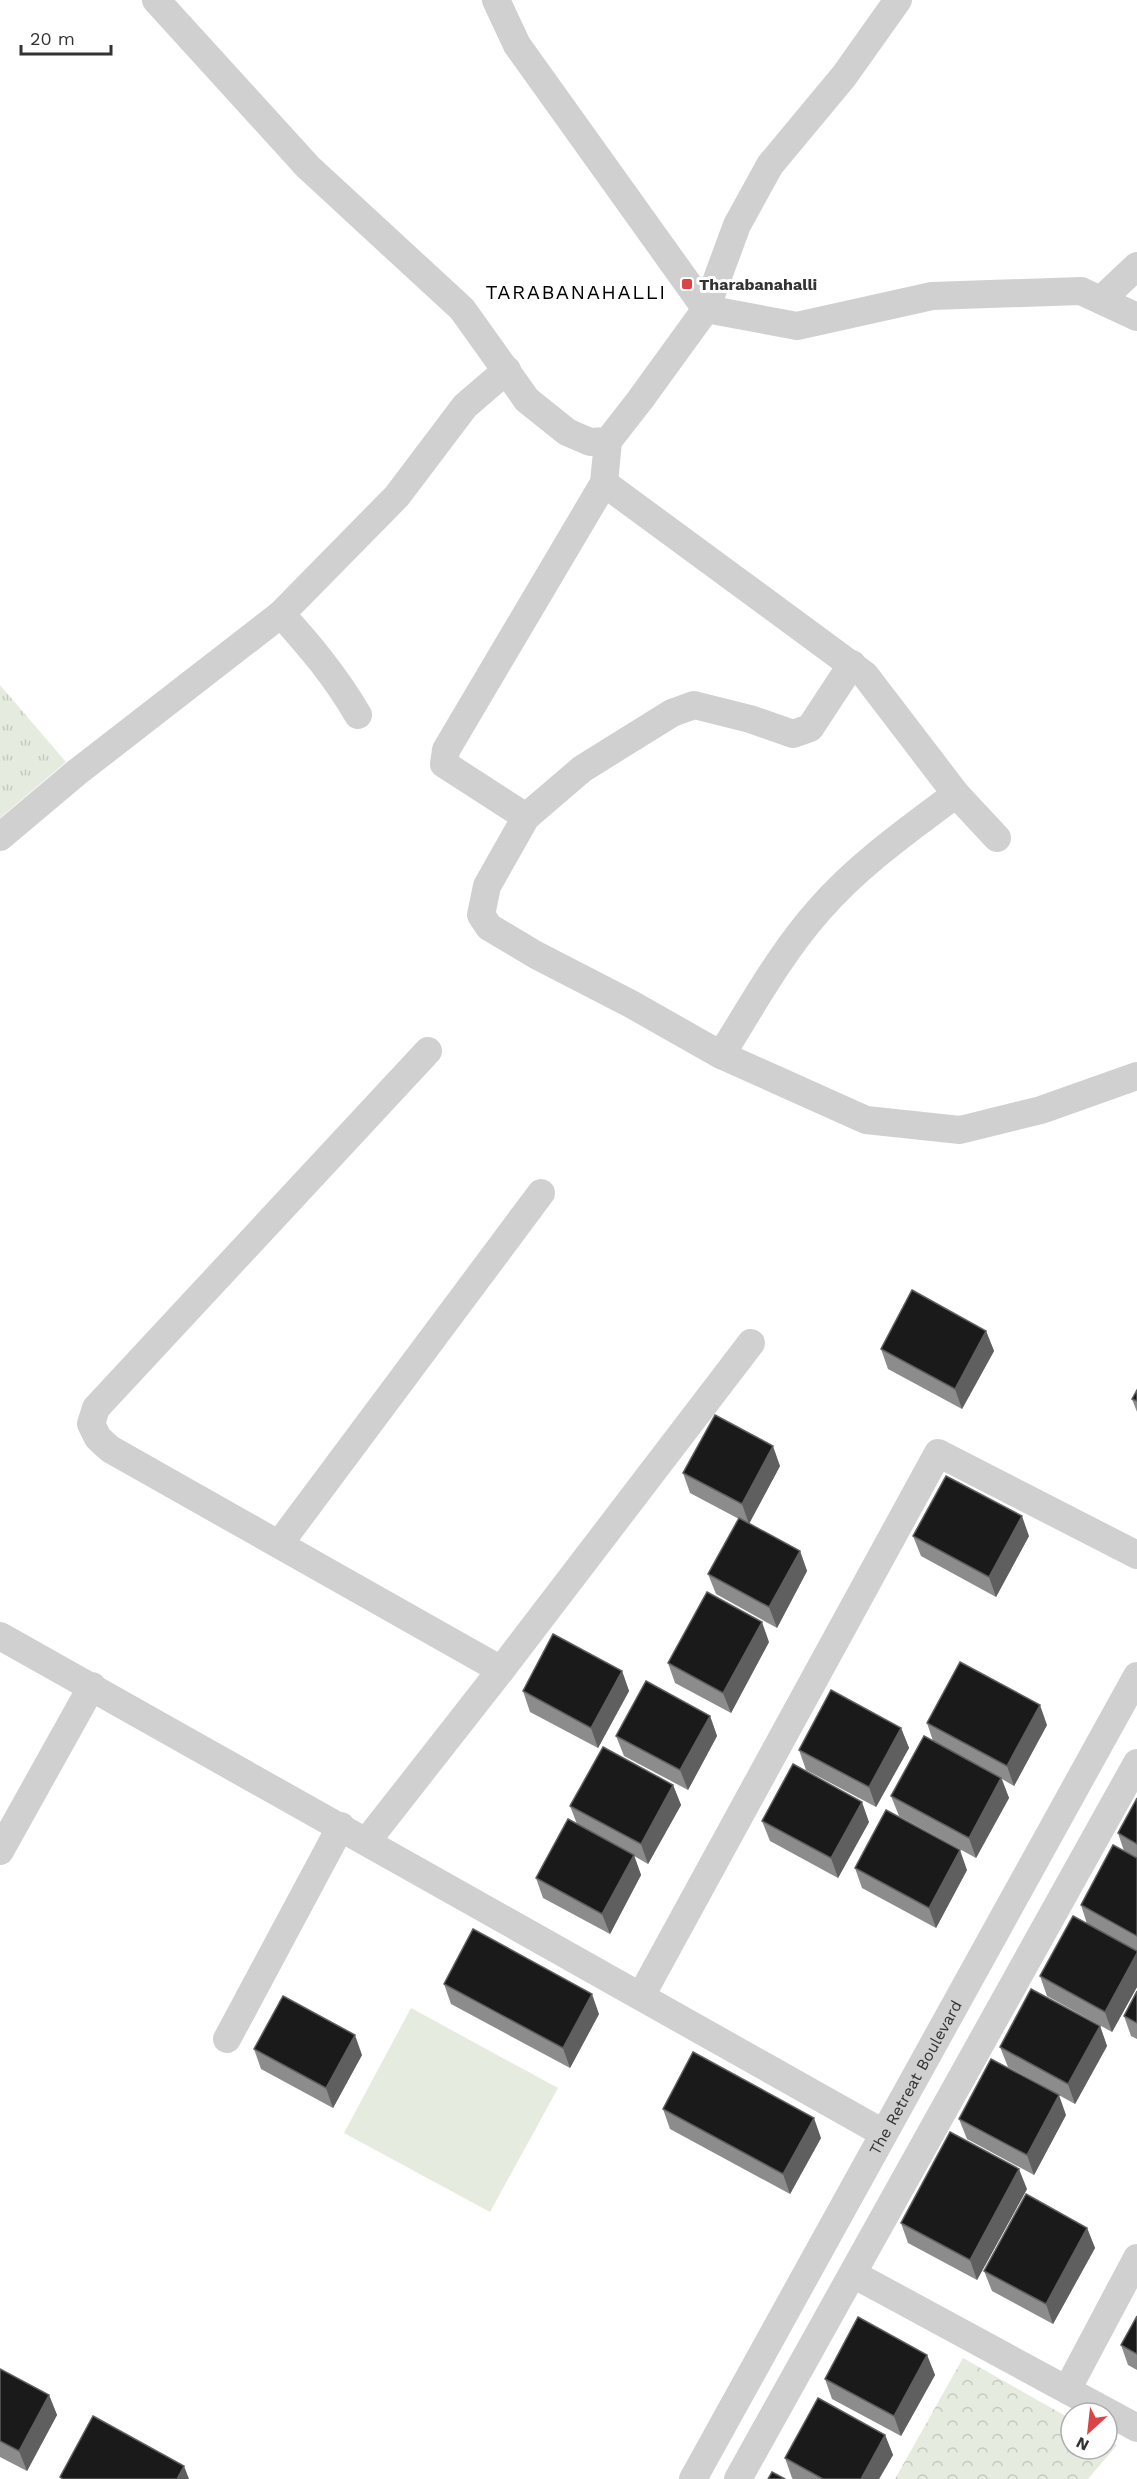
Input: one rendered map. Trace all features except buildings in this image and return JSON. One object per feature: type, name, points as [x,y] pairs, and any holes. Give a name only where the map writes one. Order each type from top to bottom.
[{"type":"street","points":[[156,0],[308,167],[462,309],[527,400],[567,432],[590,442],[608,441]]},
{"type":"street","points":[[496,0],[517,45],[705,309],[797,326],[933,296],[1081,291],[1137,317]]},
{"type":"street","points":[[526,817],[444,764],[446,750],[604,483],[608,441],[705,309],[737,225],[770,165],[844,76],[898,0]]},
{"type":"street","points":[[1101,300],[1137,266]]},
{"type":"street","points":[[0,837],[76,773],[281,614],[397,496],[465,406],[507,370]]},
{"type":"street","points":[[604,483],[865,675],[956,794],[998,838]]},
{"type":"street","points":[[281,614],[339,682],[358,715]]},
{"type":"street","points":[[852,664],[810,728],[793,734],[750,719],[694,705],[672,713],[582,769],[526,817],[487,886],[482,901],[481,915],[489,927],[536,955],[631,1004],[721,1055],[866,1120],[960,1130],[1041,1110],[1137,1076]]},
{"type":"street","points":[[721,1055],[791,944],[819,909],[870,859],[956,794]]},
{"type":"street","points":[[428,1051],[96,1408],[91,1424],[98,1438],[110,1449],[280,1543],[501,1670]]},
{"type":"street","points":[[280,1543],[541,1193]]},
{"type":"street","points":[[367,1841],[751,1343]]},
{"type":"street","points":[[640,1996],[938,1453],[1137,1554]]},
{"type":"street","points":[[0,1636],[884,2133]]},
{"type":"street","name":"The Retreat Boulevard","points":[[693,2479],[1137,1676]]},
{"type":"street","points":[[0,1851],[92,1686]]},
{"type":"street","points":[[738,2479],[1137,1763]]},
{"type":"street","points":[[227,2039],[340,1826]]},
{"type":"street","points":[[1068,2390],[1137,2258]]},
{"type":"street","points":[[853,2274],[1137,2428]]},
{"type":"green space","points":[[0,685],[66,762],[0,818]]},
{"type":"green space","points":[[411,2008],[558,2088],[490,2212],[344,2133]]},
{"type":"green space","points":[[963,2358],[1059,2412],[1059,2461],[1103,2461],[1088,2479],[895,2479]]},
{"type":"place","name":"Tharabanahalli","points":[[687,284]]},
{"type":"district","name":"TARABANAHALLI","points":[[576,292]]}]
